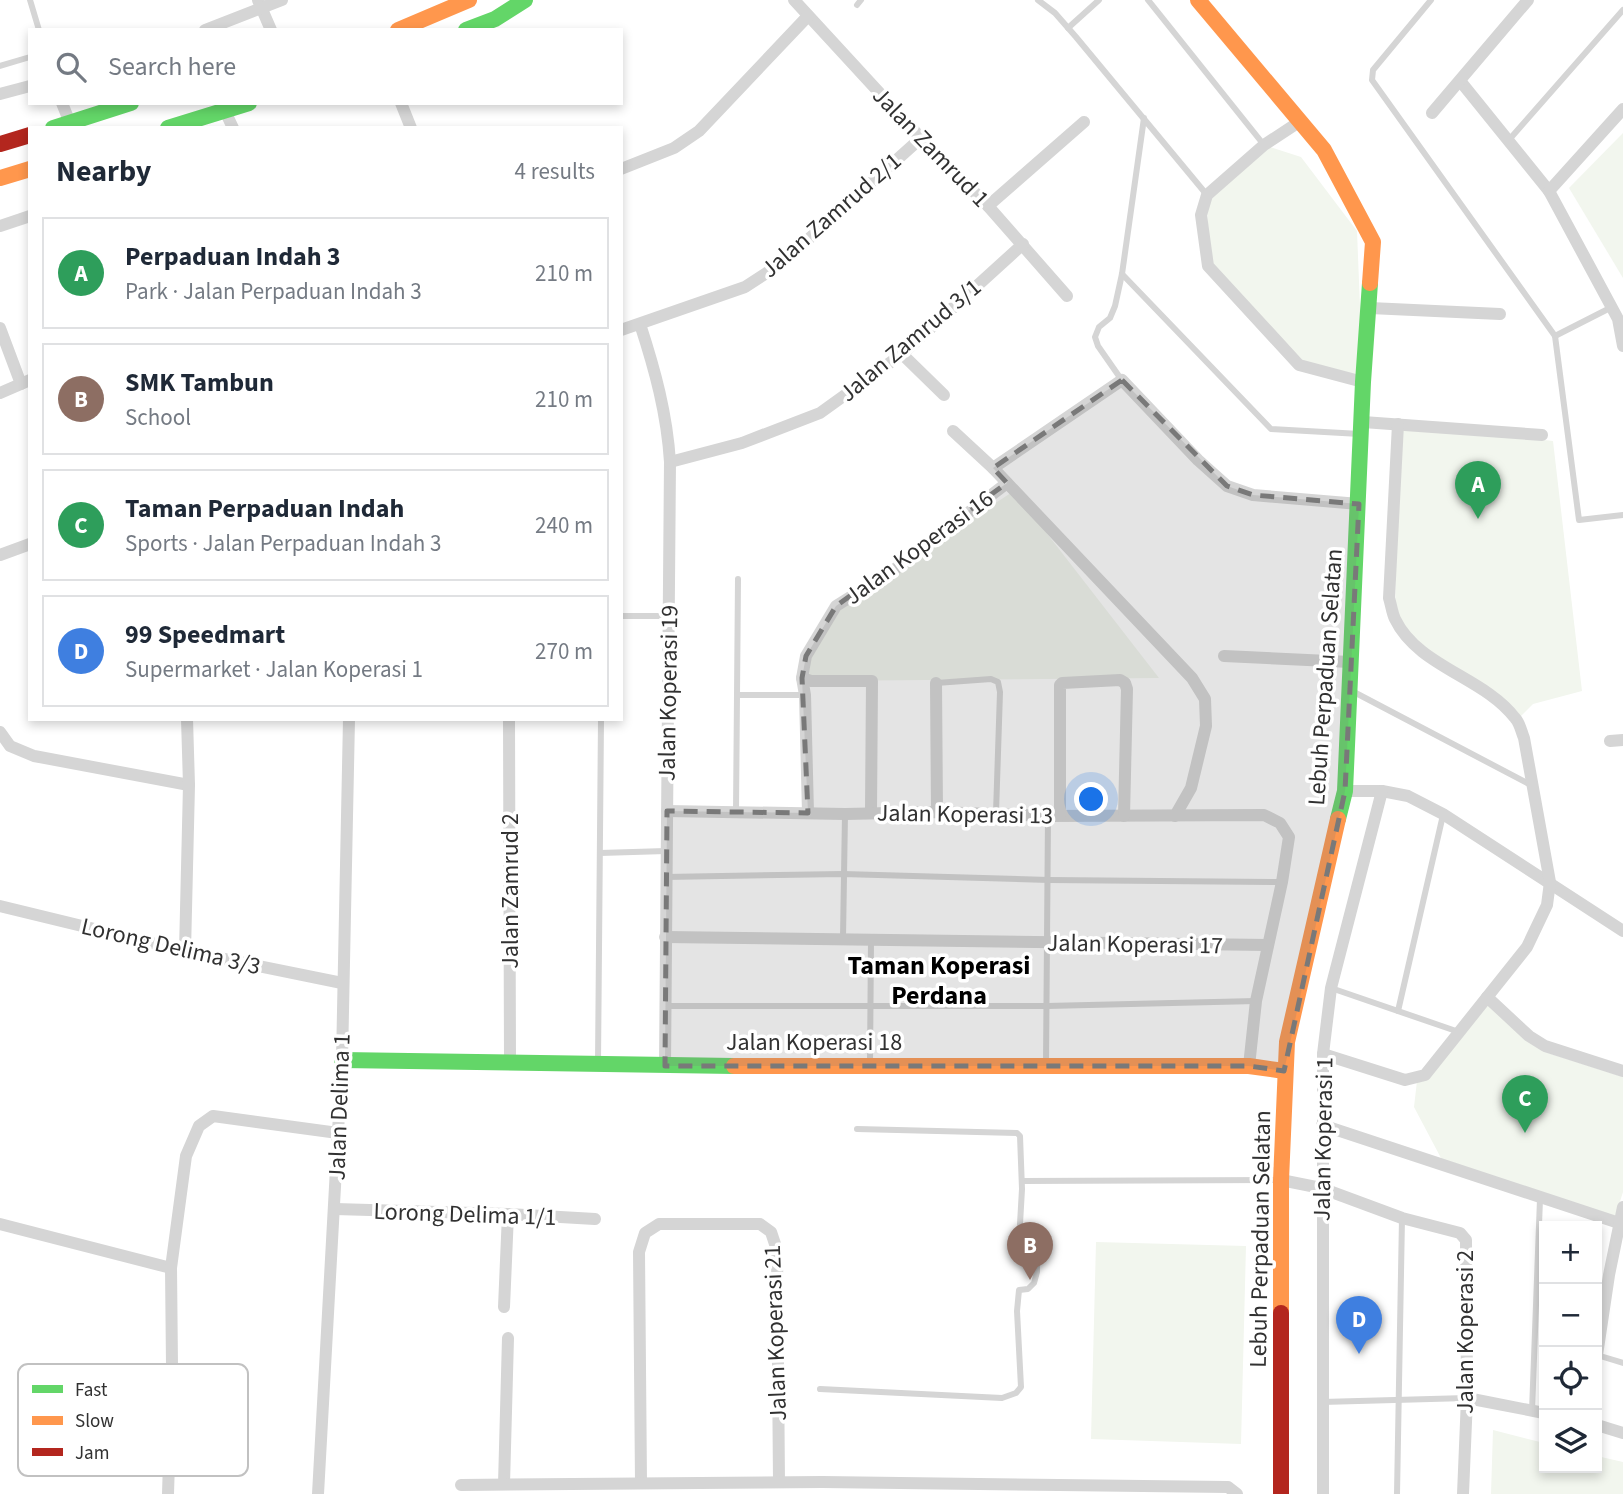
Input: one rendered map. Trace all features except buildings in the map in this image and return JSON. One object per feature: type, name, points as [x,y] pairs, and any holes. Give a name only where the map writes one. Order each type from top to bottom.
[{"type":"street","points":[[209,28],[260,4],[282,0]]},
{"type":"street","points":[[403,28],[469,0]]},
{"type":"street","points":[[471,28],[495,19],[525,0]]},
{"type":"street","name":"Jalan Zamrud 1","points":[[794,0],[920,138],[988,206],[1068,296]]},
{"type":"street","name":"Lebuh Perpaduan Selatan","points":[[1198,0],[1324,150],[1373,242],[1363,382],[1345,791],[1287,1042],[1284,1071],[1281,1180],[1281,1494]]},
{"type":"street","points":[[1432,113],[1528,0]]},
{"type":"street","points":[[260,4],[270,28]]},
{"type":"street","points":[[623,168],[674,148],[699,131],[808,16]]},
{"type":"street","points":[[1461,82],[1549,191],[1618,319],[1623,346]]},
{"type":"street","points":[[0,94],[28,87]]},
{"type":"street","points":[[63,105],[70,123]]},
{"type":"street","points":[[60,126],[125,105]]},
{"type":"street","points":[[175,126],[243,105]]},
{"type":"street","points":[[402,105],[410,126]]},
{"type":"street","points":[[1549,191],[1623,109]]},
{"type":"street","points":[[225,111],[232,126]]},
{"type":"street","points":[[988,206],[1084,122]]},
{"type":"street","points":[[1298,122],[1264,145],[1207,195],[1201,215],[1208,266],[1298,365],[1363,382]]},
{"type":"street","points":[[0,144],[28,136]]},
{"type":"street","name":"Jalan Zamrud 2/1","points":[[623,329],[745,287],[782,263],[920,138]]},
{"type":"street","points":[[0,178],[28,170]]},
{"type":"street","points":[[0,226],[28,217]]},
{"type":"street","name":"Jalan Zamrud 3/1","points":[[670,462],[741,443],[820,413],[902,354],[1023,244]]},
{"type":"street","points":[[1370,307],[1500,314]]},
{"type":"street","name":"Jalan Koperasi 19","points":[[640,324],[658,379],[669,437],[670,462],[665,1066]]},
{"type":"street","points":[[0,328],[25,382],[0,393]]},
{"type":"street","points":[[902,354],[944,396]]},
{"type":"street","points":[[993,468],[1122,380],[1198,460],[1227,486],[1253,495],[1359,504]]},
{"type":"street","points":[[1363,428],[1398,424],[1542,435]]},
{"type":"street","points":[[1323,1054],[1405,1080],[1425,1075],[1527,947],[1546,905],[1550,882],[1524,738],[1517,720],[1503,704],[1426,653],[1409,638],[1395,619],[1389,598],[1398,424]]},
{"type":"street","points":[[953,431],[993,468],[1192,678],[1205,699],[1206,726],[1191,788],[1175,817]]},
{"type":"street","name":"Jalan Koperasi 16","points":[[808,813],[805,695],[802,678],[806,656],[836,606],[895,569],[1007,483]]},
{"type":"street","points":[[0,555],[28,545]]},
{"type":"street","points":[[1224,656],[1350,662]]},
{"type":"street","points":[[802,678],[811,681],[872,681],[871,812]]},
{"type":"street","points":[[1054,816],[1060,685],[1120,680],[1125,683],[1127,689],[1124,816]]},
{"type":"street","points":[[936,683],[937,812]]},
{"type":"street","points":[[186,951],[189,785],[187,721]]},
{"type":"street","name":"Jalan Delima 1","points":[[318,1494],[342,1060],[349,721]]},
{"type":"street","name":"Jalan Zamrud 2","points":[[509,721],[510,1064]]},
{"type":"street","points":[[0,732],[10,746],[34,756],[189,785]]},
{"type":"street","points":[[1345,791],[1382,791],[1408,796],[1443,814],[1623,931]]},
{"type":"street","name":"Jalan Koperasi 1","points":[[1323,1494],[1323,1054],[1331,988],[1382,791]]},
{"type":"street","name":"Jalan Koperasi 13","points":[[667,811],[1264,816],[1280,823],[1289,837],[1282,882]]},
{"type":"street","points":[[1249,1066],[1256,1001],[1282,882]]},
{"type":"street","name":"Lorong Delima 3/3","points":[[0,906],[186,951],[342,982]]},
{"type":"street","name":"Jalan Koperasi 17","points":[[665,937],[1268,945]]},
{"type":"street","points":[[1487,997],[1529,1036],[1545,1046],[1623,1071]]},
{"type":"street","name":"Jalan Koperasi 18","points":[[342,1060],[665,1066],[1249,1066],[1284,1071]]},
{"type":"street","points":[[172,1364],[171,1268],[186,1156],[195,1134],[205,1120],[213,1116],[224,1116],[338,1133]]},
{"type":"street","points":[[1322,1125],[1619,1223]]},
{"type":"street","name":"Jalan Koperasi 2","points":[[1281,1180],[1321,1188],[1402,1218],[1460,1233],[1465,1240],[1466,1398],[1462,1494]]},
{"type":"street","points":[[1598,1347],[1623,1208]]},
{"type":"street","name":"Lorong Delima 1/1","points":[[335,1209],[594,1219]]},
{"type":"street","points":[[504,1307],[508,1214]]},
{"type":"street","points":[[0,1224],[171,1268]]},
{"type":"street","name":"Jalan Koperasi 21","points":[[641,1483],[639,1252],[645,1233],[659,1224],[760,1224],[771,1232],[776,1250],[779,1482]]},
{"type":"street","points":[[1609,1275],[1623,1280]]},
{"type":"street","points":[[504,1484],[508,1338]]},
{"type":"street","points":[[1466,1398],[1538,1412]]},
{"type":"street","points":[[1602,1427],[1623,1433]]},
{"type":"street","points":[[168,1494],[169,1476]]},
{"type":"street","points":[[461,1485],[504,1484],[523,1489],[587,1489],[641,1483],[659,1488],[779,1482],[993,1489],[1228,1488],[1237,1494]]},
{"type":"lane","points":[[30,0],[38,28]]},
{"type":"lane","points":[[1038,0],[1055,13],[1207,195]]},
{"type":"lane","points":[[1068,28],[1099,0]]},
{"type":"lane","points":[[1148,0],[1264,145]]},
{"type":"lane","points":[[1431,0],[1373,70],[1371,80],[1555,335],[1579,520],[1623,515]]},
{"type":"lane","points":[[1508,141],[1623,10]]},
{"type":"lane","points":[[0,66],[28,58]]},
{"type":"lane","points":[[1122,380],[1098,346],[1095,337],[1100,327],[1110,318],[1115,306],[1144,118]]},
{"type":"lane","points":[[1122,274],[1271,429],[1363,428]]},
{"type":"lane","points":[[1555,335],[1612,307]]},
{"type":"lane","points":[[736,813],[738,579]]},
{"type":"lane","points":[[623,616],[669,616]]},
{"type":"lane","points":[[936,683],[991,679],[998,682],[1000,692],[996,813]]},
{"type":"lane","points":[[1349,689],[1533,786]]},
{"type":"lane","points":[[737,695],[805,695]]},
{"type":"lane","points":[[598,1065],[601,721]]},
{"type":"lane","points":[[843,938],[845,814]]},
{"type":"lane","points":[[1398,1011],[1443,814]]},
{"type":"lane","points":[[1046,1066],[1049,880],[1054,816]]},
{"type":"lane","points":[[600,853],[666,851]]},
{"type":"lane","points":[[666,877],[843,874],[1049,880],[1282,882]]},
{"type":"lane","points":[[870,1065],[871,940]]},
{"type":"lane","points":[[1331,988],[1458,1032]]},
{"type":"lane","points":[[665,1006],[1047,1006],[1256,1001]]},
{"type":"lane","points":[[820,1389],[1002,1398],[1016,1394],[1021,1387],[1017,1311],[1019,1290],[1028,1289],[1034,1283],[1037,1272],[1037,1241],[1026,1235],[1020,1224],[1021,1144],[1017,1133],[857,1129]]},
{"type":"lane","points":[[1022,1181],[1281,1180]]},
{"type":"lane","points":[[1538,1412],[1540,1199]]},
{"type":"lane","points":[[1397,1494],[1402,1218]]},
{"type":"lane","points":[[1602,1357],[1623,1363]]},
{"type":"lane","points":[[1322,1402],[1466,1398]]},
{"type":"highlighted area","points":[[1122,380],[1227,486],[1253,495],[1359,504],[1345,791],[1284,1071],[1249,1066],[665,1066],[667,811],[808,813],[802,678],[806,656],[836,606],[1007,483],[993,468]]},
{"type":"shaded area","points":[[1623,133],[1623,278],[1569,188]]},
{"type":"shaded area","points":[[1264,145],[1301,157],[1357,231],[1363,382],[1299,365],[1208,266],[1207,195]]},
{"type":"shaded area","points":[[1398,424],[1553,441],[1582,691],[1533,704],[1517,720],[1432,657],[1395,619]]},
{"type":"shaded area","points":[[1014,491],[1159,678],[811,681],[805,665],[836,606]]},
{"type":"shaded area","points":[[1487,1004],[1527,1040],[1545,1052],[1623,1077],[1623,1192],[1615,1217],[1442,1160],[1414,1107],[1417,1081]]},
{"type":"shaded area","points":[[1096,1242],[1246,1246],[1241,1444],[1091,1439]]},
{"type":"shaded area","points":[[1493,1430],[1539,1442],[1539,1473],[1602,1473],[1602,1457],[1623,1462],[1623,1494],[1491,1494]]},
{"type":"traffic: fast","points":[[471,28],[495,19],[525,0]]},
{"type":"traffic: fast","points":[[59,126],[125,105]]},
{"type":"traffic: fast","points":[[174,126],[243,105]]},
{"type":"traffic: fast","points":[[1338,819],[1345,791],[1363,382],[1370,283]]},
{"type":"traffic: fast","points":[[342,1060],[734,1066]]},
{"type":"traffic: slow","points":[[403,28],[469,0]]},
{"type":"traffic: slow","points":[[1198,0],[1324,150],[1373,242],[1370,283]]},
{"type":"traffic: slow","points":[[0,178],[28,170]]},
{"type":"traffic: slow","points":[[1281,1313],[1281,1180],[1287,1042],[1338,819]]},
{"type":"traffic: slow","points":[[734,1066],[1249,1066],[1284,1071]]},
{"type":"traffic: jam","points":[[0,144],[28,136]]},
{"type":"traffic: jam","points":[[1281,1313],[1281,1494]]},
{"type":"place","name":"Perpaduan Indah 3","points":[[1478,519]]},
{"type":"place","name":"Taman Perpaduan Indah","points":[[1525,1133]]},
{"type":"place","name":"SMK Tambun","points":[[1030,1280]]},
{"type":"place","name":"99 Speedmart","points":[[1359,1354]]},
{"type":"district","name":"Taman Koperasi Perdana","points":[[939,980]]}]
